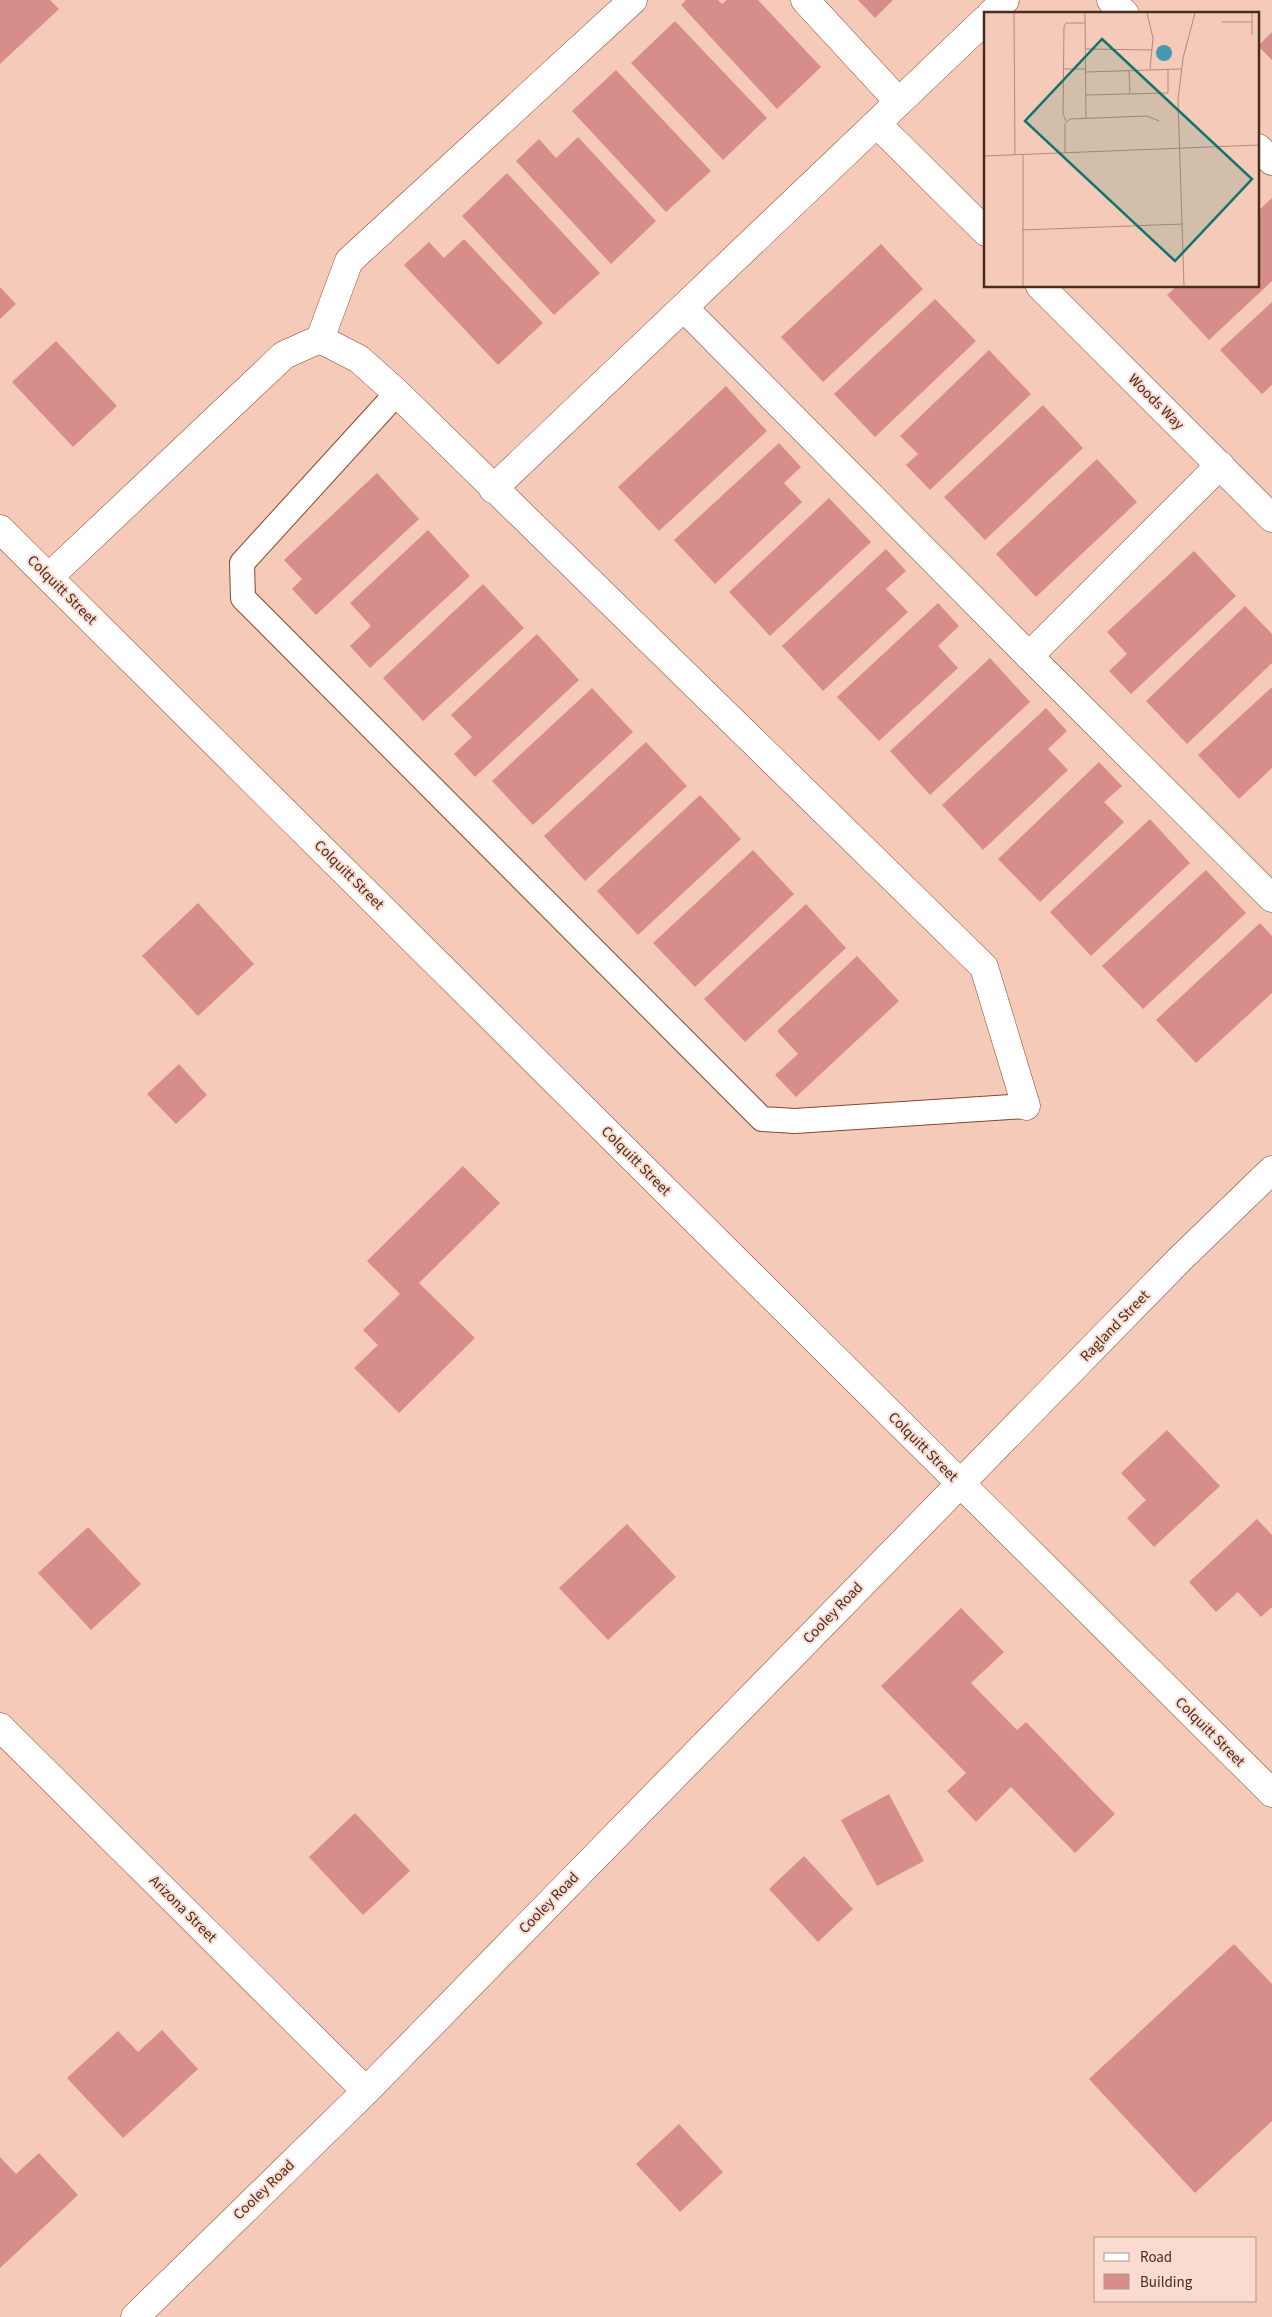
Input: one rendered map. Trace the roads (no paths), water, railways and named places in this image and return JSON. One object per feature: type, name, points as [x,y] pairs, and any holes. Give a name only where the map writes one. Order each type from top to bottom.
[{"type":"street","points":[[49,577],[284,355],[320,339],[349,261],[633,0]]},
{"type":"street","points":[[805,0],[899,102]]},
{"type":"street","points":[[993,12],[1005,0]]},
{"type":"street","points":[[1111,0],[1123,12]]},
{"type":"street","points":[[493,489],[984,21]]},
{"type":"street","points":[[877,124],[984,230]]},
{"type":"street","points":[[1260,150],[1272,161]]},
{"type":"street","name":"Woods Way","points":[[1042,288],[1272,518]]},
{"type":"street","points":[[684,308],[1272,898]]},
{"type":"street","points":[[320,339],[359,359],[397,393],[493,489],[984,967],[1026,1106]]},
{"type":"street","points":[[1029,656],[1220,465]]},
{"type":"street","name":"Colquitt Street","points":[[0,529],[1272,1793]]},
{"type":"street","name":"Ragland Street","points":[[960,1484],[1180,1260],[1272,1170]]},
{"type":"street","name":"Cooley Road","points":[[134,2317],[366,2091],[960,1484]]},
{"type":"street","name":"Arizona Street","points":[[0,1727],[366,2091]]},
{"type":"lane","points":[[397,393],[242,563],[243,598],[762,1119],[795,1121],[1026,1106]]}]
